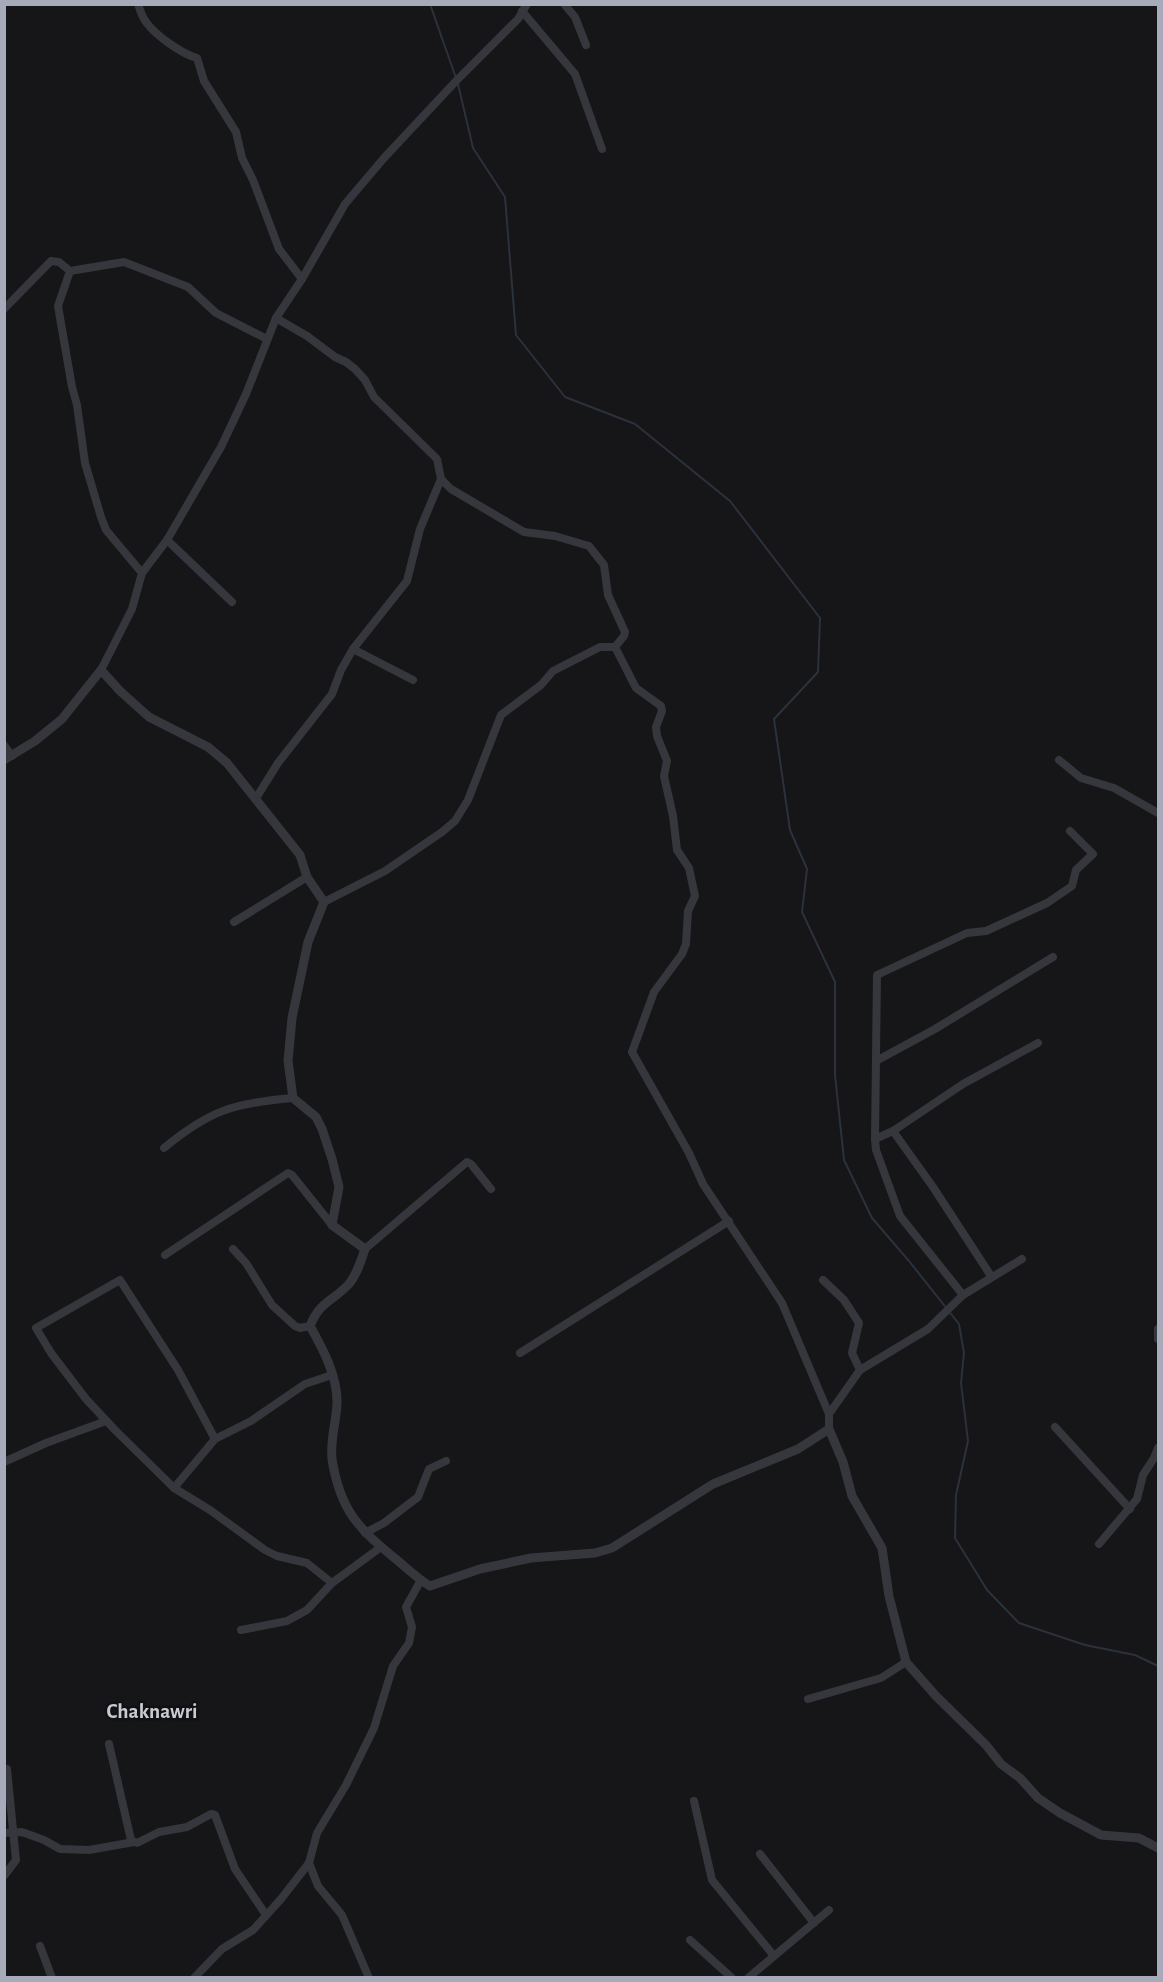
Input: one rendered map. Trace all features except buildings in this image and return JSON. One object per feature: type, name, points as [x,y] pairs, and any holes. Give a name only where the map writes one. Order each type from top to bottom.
[{"type":"street","points":[[138,4],[145,21],[151,28],[187,55],[197,58],[204,81],[236,132],[242,158],[253,180],[279,249],[302,279]]},
{"type":"street","points":[[564,4],[575,17],[586,45]]},
{"type":"street","points":[[4,745],[8,758],[35,741],[62,719],[101,670],[132,609],[142,573],[167,540],[230,428],[276,318],[302,279],[345,204],[384,158],[518,19],[524,8],[575,74],[602,149]]},
{"type":"street","points":[[4,309],[51,261],[59,262],[70,271],[124,262],[188,287],[216,313],[267,339]]},
{"type":"street","points":[[70,271],[58,306],[77,405],[85,463],[100,518],[106,530],[142,573]]},
{"type":"street","points":[[276,318],[355,369],[375,397],[437,459],[441,479],[451,489],[524,532],[555,536],[589,546],[604,565],[608,595],[624,628],[624,636],[615,647]]},
{"type":"street","points":[[256,798],[278,763],[332,694],[341,670],[353,649],[407,581],[420,529],[441,479]]},
{"type":"street","points":[[167,540],[232,602]]},
{"type":"street","points":[[332,1225],[339,1187],[332,1159],[316,1117],[293,1098],[288,1061],[292,1018],[308,942],[324,902],[385,871],[442,832],[454,821],[468,800],[501,714],[541,685],[553,671],[600,647],[615,647]]},
{"type":"street","points":[[615,647],[636,688],[661,706],[662,711],[656,727],[657,736],[667,761],[664,776],[675,826],[677,850],[689,868],[695,896],[688,911],[686,944],[682,954],[654,992],[632,1052],[689,1153],[703,1184],[782,1303],[829,1414],[829,1429],[843,1462],[852,1496],[882,1548],[889,1596],[906,1662],[936,1696],[986,1745],[1001,1764],[1020,1778],[1038,1798],[1101,1835],[1139,1838],[1158,1848]]},
{"type":"street","points":[[353,649],[413,680]]},
{"type":"street","points":[[101,670],[120,691],[150,717],[220,755],[300,855],[306,877],[324,902]]},
{"type":"street","points":[[1059,760],[1082,777],[1114,788],[1158,813]]},
{"type":"street","points":[[963,1295],[900,1216],[876,1150],[877,975],[967,933],[986,931],[1047,903],[1072,886],[1076,870],[1093,854],[1070,831]]},
{"type":"street","points":[[234,922],[306,877]]},
{"type":"street","points":[[876,1061],[935,1029],[1053,957]]},
{"type":"street","points":[[875,1139],[893,1131],[963,1084],[1038,1042]]},
{"type":"street","points":[[164,1148],[188,1129],[214,1113],[253,1101],[293,1098]]},
{"type":"street","points":[[893,1131],[991,1276]]},
{"type":"street","points":[[310,1326],[316,1312],[348,1285],[356,1274],[365,1249],[467,1162],[491,1188]]},
{"type":"street","points":[[165,1255],[288,1173],[332,1225],[365,1249]]},
{"type":"street","points":[[520,1353],[729,1221]]},
{"type":"street","points":[[233,1249],[246,1263],[272,1305],[295,1326],[300,1328],[310,1326]]},
{"type":"street","points":[[829,1414],[860,1370],[928,1329],[963,1295],[1022,1258]]},
{"type":"street","points":[[215,1439],[178,1370],[120,1280],[36,1328],[51,1353],[106,1421],[174,1488],[210,1510],[265,1550],[277,1556],[307,1563],[332,1583]]},
{"type":"street","points":[[823,1280],[844,1300],[859,1323],[852,1353],[860,1370]]},
{"type":"street","points":[[310,1326],[325,1352],[332,1375],[337,1404],[332,1435],[332,1458],[345,1506],[365,1533],[430,1586],[480,1569],[531,1558],[585,1554],[612,1548],[713,1484],[798,1449],[829,1429]]},
{"type":"street","points":[[1158,1329],[1158,1339]]},
{"type":"street","points":[[174,1488],[215,1439],[260,1415],[304,1384],[332,1375]]},
{"type":"street","points":[[5,1460],[106,1421]]},
{"type":"street","points":[[1055,1427],[1130,1509]]},
{"type":"street","points":[[1099,1544],[1137,1498],[1143,1475],[1155,1458],[1158,1448]]},
{"type":"street","points":[[365,1533],[384,1523],[418,1497],[429,1469],[446,1461]]},
{"type":"street","points":[[242,1630],[287,1621],[307,1610],[332,1583],[381,1546]]},
{"type":"street","points":[[194,1977],[222,1949],[253,1930],[309,1863],[317,1833],[346,1785],[374,1728],[393,1666],[409,1643],[412,1627],[406,1607],[421,1580]]},
{"type":"street","points":[[808,1699],[881,1678],[906,1662]]},
{"type":"street","points":[[109,1744],[134,1842]]},
{"type":"street","points":[[4,1876],[16,1860],[9,1832],[7,1769]]},
{"type":"street","points":[[694,1801],[712,1880],[774,1956]]},
{"type":"street","points":[[9,1832],[22,1832],[60,1849],[88,1850],[137,1843],[159,1832],[187,1827],[211,1814],[215,1815],[235,1869],[266,1915]]},
{"type":"street","points":[[760,1854],[814,1923]]},
{"type":"street","points":[[309,1863],[318,1886],[342,1914],[369,1977]]},
{"type":"street","points":[[748,1977],[830,1910]]},
{"type":"street","points":[[690,1940],[732,1977]]},
{"type":"street","points":[[40,1946],[52,1977]]},
{"type":"waterway","points":[[430,4],[456,78]]},
{"type":"waterway","points":[[458,84],[473,148],[505,197],[516,335],[565,397],[635,424],[730,501],[820,618],[818,672],[774,719],[790,830],[807,869],[802,912],[835,982],[835,1075],[844,1160],[872,1218],[959,1324],[964,1353],[961,1383],[968,1441],[956,1495],[955,1538],[987,1590],[1019,1623],[1085,1645],[1135,1655],[1158,1666]]},
{"type":"district","name":"Chaknawri","points":[[152,1711]]}]
